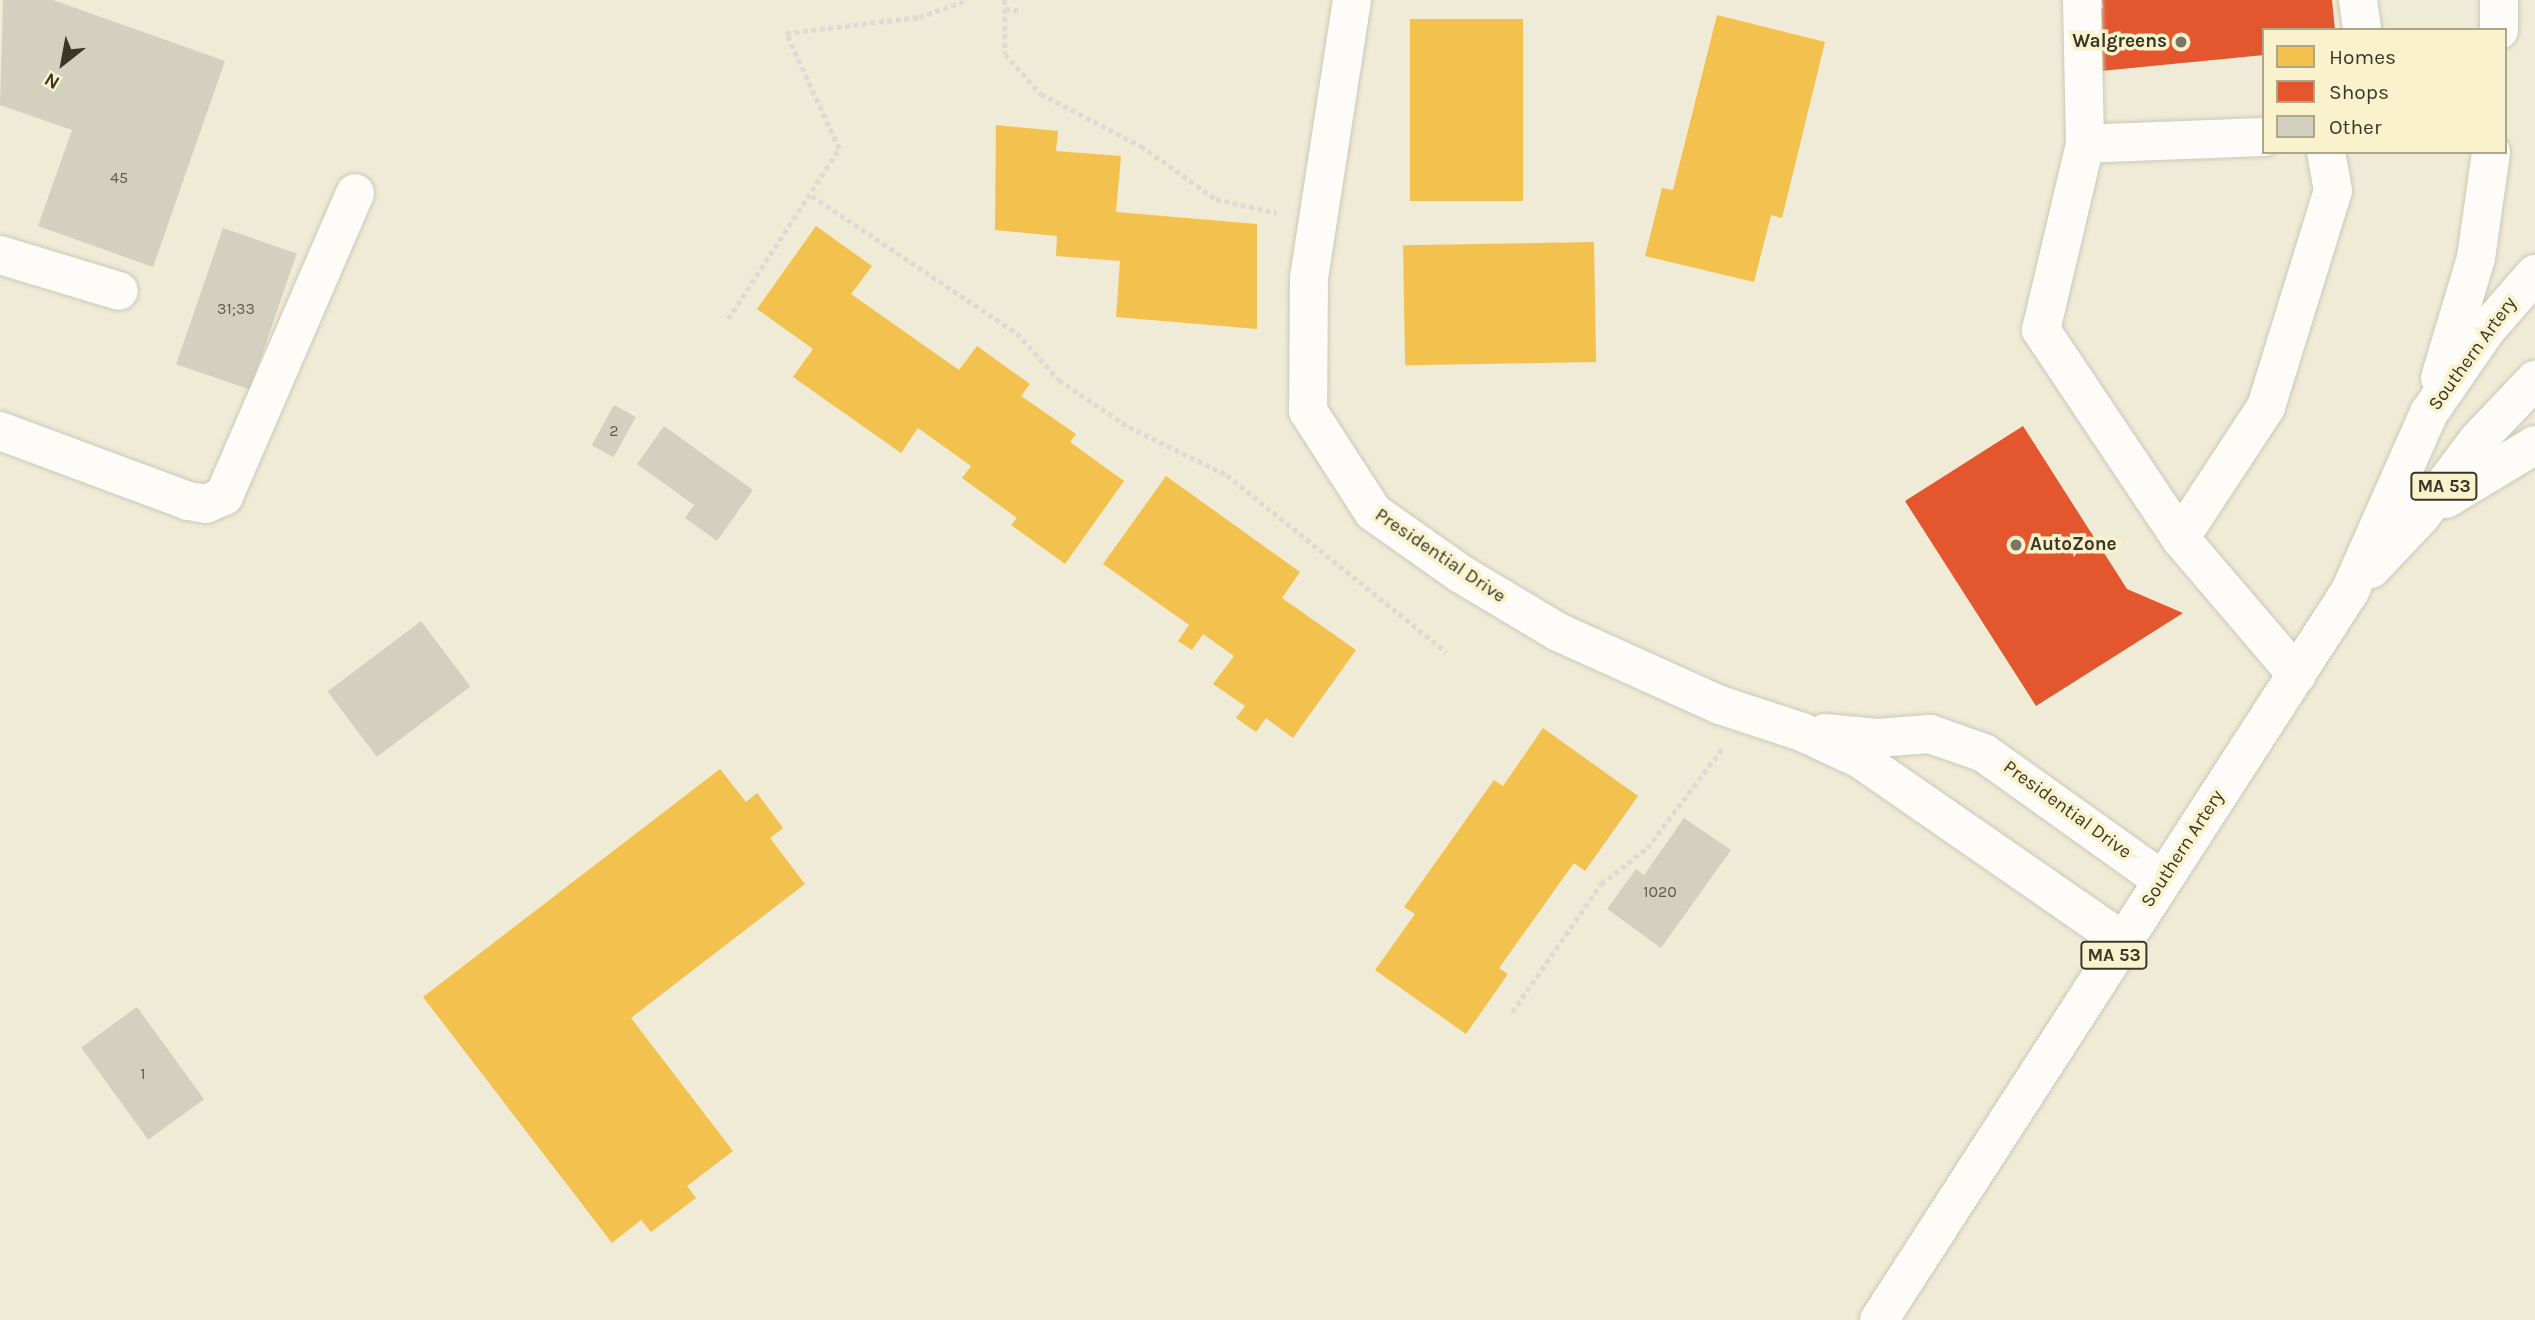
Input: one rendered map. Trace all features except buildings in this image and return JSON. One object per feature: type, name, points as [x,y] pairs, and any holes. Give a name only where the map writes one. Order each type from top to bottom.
[{"type":"main road","name":"Presidential Drive","points":[[1352,0],[1309,279],[1308,411],[1373,512],[1461,573],[1558,632],[1639,671],[1802,732],[1860,759],[2123,941]]},
{"type":"main road","points":[[2082,0],[2085,144],[2041,330],[2180,538],[2297,675]]},
{"type":"main road","points":[[2358,0],[2362,28]]},
{"type":"main road","points":[[2499,0],[2499,28]]},
{"type":"main road","points":[[2085,144],[2262,137]]},
{"type":"main road","points":[[2180,538],[2266,407],[2333,191],[2326,154]]},
{"type":"main road","name":"MA 53","points":[[2429,413],[2476,258],[2491,154]]},
{"type":"main road","points":[[0,431],[188,501],[206,504],[224,496],[355,194]]},
{"type":"main road","points":[[0,255],[119,291]]},
{"type":"main road","name":"Southern Artery","points":[[1879,1320],[2350,591],[2429,413],[2487,329],[2535,274]]},
{"type":"main road","name":"Southern Artery","points":[[2350,591],[2421,516],[2478,440],[2535,380]]},
{"type":"main road","points":[[2421,516],[2535,445]]},
{"type":"main road","name":"Presidential Drive","points":[[1802,732],[1877,738],[1930,734],[1984,753],[2162,880]]},
{"type":"path","points":[[728,319],[812,196],[839,149],[786,33],[919,17],[968,0]]},
{"type":"path","points":[[1004,0],[1005,54],[1041,94],[1141,146],[1216,199],[1318,222]]},
{"type":"path","points":[[1005,9],[1023,11]]},
{"type":"path","points":[[812,196],[1017,334],[1059,380],[1117,419],[1227,475],[1446,652]]},
{"type":"path","points":[[1512,1012],[1601,884],[1647,848],[1748,714]]},
{"type":"place","name":"Walgreens","points":[[2181,42]]},
{"type":"place","name":"AutoZone","points":[[2016,545]]}]
